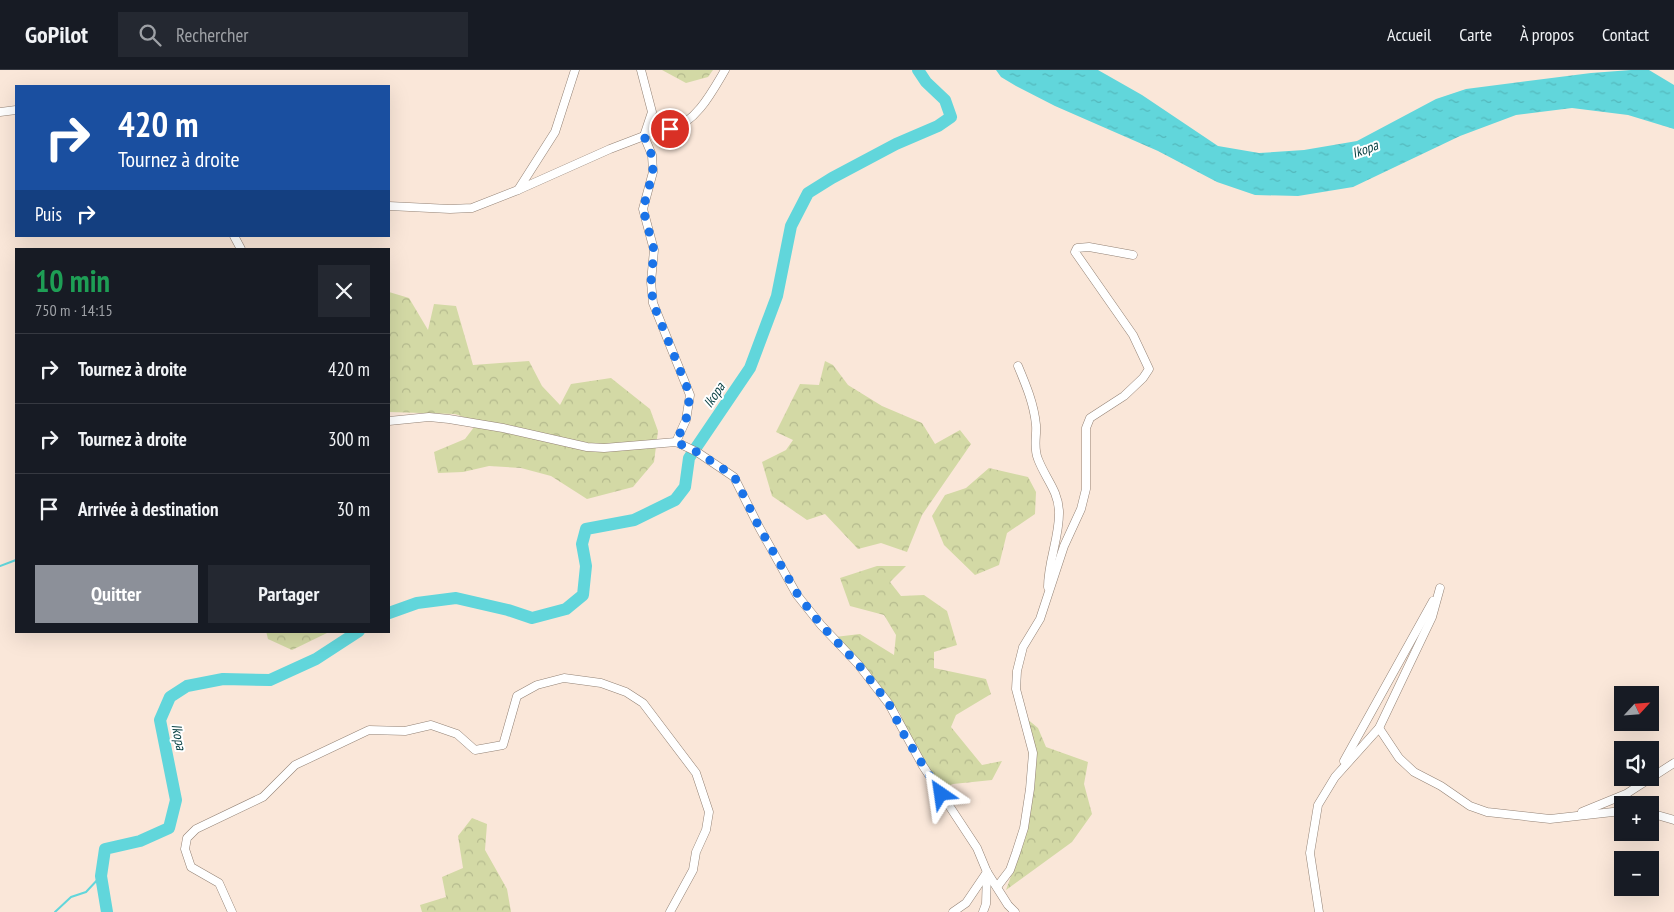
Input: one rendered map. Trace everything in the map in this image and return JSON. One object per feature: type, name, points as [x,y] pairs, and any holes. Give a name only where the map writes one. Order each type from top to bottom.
[{"type":"street","points":[[518,190],[555,132],[575,70]]},
{"type":"street","points":[[641,70],[652,112],[644,136],[652,156],[653,172],[643,209],[654,250],[651,282],[653,303],[690,395],[686,420],[676,442]]},
{"type":"street","points":[[390,206],[450,209],[472,208],[518,190],[610,148],[644,136],[656,126],[670,129],[686,123],[711,93],[725,70]]},
{"type":"street","points":[[0,112],[15,110]]},
{"type":"street","points":[[997,887],[1010,870],[1016,853],[1024,828],[1030,788],[1033,753],[1016,689],[1017,671],[1024,647],[1040,619],[1086,490],[1085,443],[1090,418],[1124,396],[1143,378],[1149,369],[1133,335],[1075,252],[1077,248],[1089,247],[1133,255]]},
{"type":"street","points":[[1018,366],[1032,402],[1036,427],[1034,441],[1038,458],[1056,493],[1059,513],[1048,572],[1048,593]]},
{"type":"street","points":[[390,421],[429,418],[449,419],[503,428],[587,447],[604,448],[676,442],[734,476],[759,527],[798,595],[821,625],[858,664],[889,704],[923,766],[977,848],[987,872],[1015,912]]},
{"type":"street","points":[[1319,912],[1310,853],[1313,825],[1318,804],[1335,777],[1440,588],[1432,617],[1379,728],[1335,777]]},
{"type":"street","points":[[232,912],[219,883],[191,867],[186,849],[187,838],[196,829],[263,797],[295,764],[369,730],[405,731],[431,725],[457,734],[475,750],[503,745],[518,696],[536,685],[564,678],[601,683],[626,692],[644,703],[696,773],[709,812],[706,830],[696,852],[693,870],[670,912]]},
{"type":"street","points":[[1379,728],[1399,758],[1414,772],[1441,786],[1470,806],[1487,812],[1550,819],[1614,812]]},
{"type":"street","points":[[1568,816],[1626,794],[1674,763]]},
{"type":"street","points":[[1659,816],[1674,820]]},
{"type":"street","points":[[954,912],[966,904],[987,872]]},
{"type":"street","points":[[983,912],[986,904],[987,872]]},
{"type":"green space","points":[[662,70],[713,70],[708,77],[686,83]]},
{"type":"green space","points":[[390,292],[409,298],[428,330],[434,304],[456,306],[473,365],[529,361],[542,386],[560,405],[571,384],[611,378],[650,409],[658,431],[654,462],[633,487],[587,499],[551,476],[521,468],[489,466],[463,472],[438,473],[434,452],[465,439],[478,422],[455,414],[390,412]]},
{"type":"green space","points":[[825,361],[833,365],[848,385],[882,406],[922,423],[935,444],[960,430],[971,444],[922,515],[907,552],[881,543],[858,549],[825,514],[807,520],[772,496],[762,462],[786,450],[793,440],[776,432],[800,384],[819,385]]},
{"type":"green space","points":[[989,468],[1028,477],[1036,492],[1035,514],[1007,533],[999,565],[975,575],[944,545],[932,516],[945,495],[966,488]]},
{"type":"green space","points":[[877,566],[906,566],[890,582],[901,596],[924,595],[947,611],[957,645],[934,652],[934,668],[986,679],[991,694],[956,715],[951,727],[982,765],[1002,761],[992,780],[953,784],[940,789],[912,745],[900,713],[835,637],[860,634],[894,655],[896,635],[884,615],[850,606],[840,578]]},
{"type":"green space","points":[[266,633],[327,633],[292,650],[268,639]]},
{"type":"green space","points":[[1026,718],[1038,728],[1046,747],[1088,762],[1084,784],[1092,814],[1072,842],[1006,890],[1015,865],[1030,770]]},
{"type":"green space","points":[[472,818],[487,824],[485,850],[507,889],[511,912],[422,912],[420,905],[446,897],[442,877],[463,868],[458,836]]},
{"type":"water","points":[[996,70],[1098,70],[1142,95],[1218,146],[1259,153],[1304,150],[1357,141],[1436,99],[1466,89],[1591,73],[1631,70],[1649,70],[1674,85],[1674,129],[1628,115],[1572,108],[1516,115],[1460,136],[1353,187],[1298,196],[1255,195],[1217,182],[1158,151],[1055,106],[1001,77]]},
{"type":"waterway","name":"Ikopa","points":[[390,613],[417,603],[456,598],[508,610],[532,618],[566,609],[583,595],[586,566],[582,544],[586,529],[634,520],[675,500],[685,487],[689,458],[750,368],[777,296],[791,226],[808,193],[832,178],[896,144],[938,126],[951,117],[945,100],[926,82],[918,70]]},
{"type":"waterway","points":[[0,566],[15,560]]},
{"type":"waterway","name":"Ikopa","points":[[107,912],[101,876],[105,849],[140,841],[169,828],[176,800],[160,720],[170,697],[187,686],[223,679],[270,680],[316,659],[356,633]]},
{"type":"waterway","points":[[55,912],[71,897],[86,892],[101,876]]},
{"type":"route","points":[[670,129],[656,126],[644,136],[652,156],[653,172],[643,209],[654,250],[651,282],[653,303],[690,395],[686,420],[676,442],[697,452],[734,476],[759,527],[798,595],[821,625],[858,664],[889,704],[903,733],[941,794]]}]
